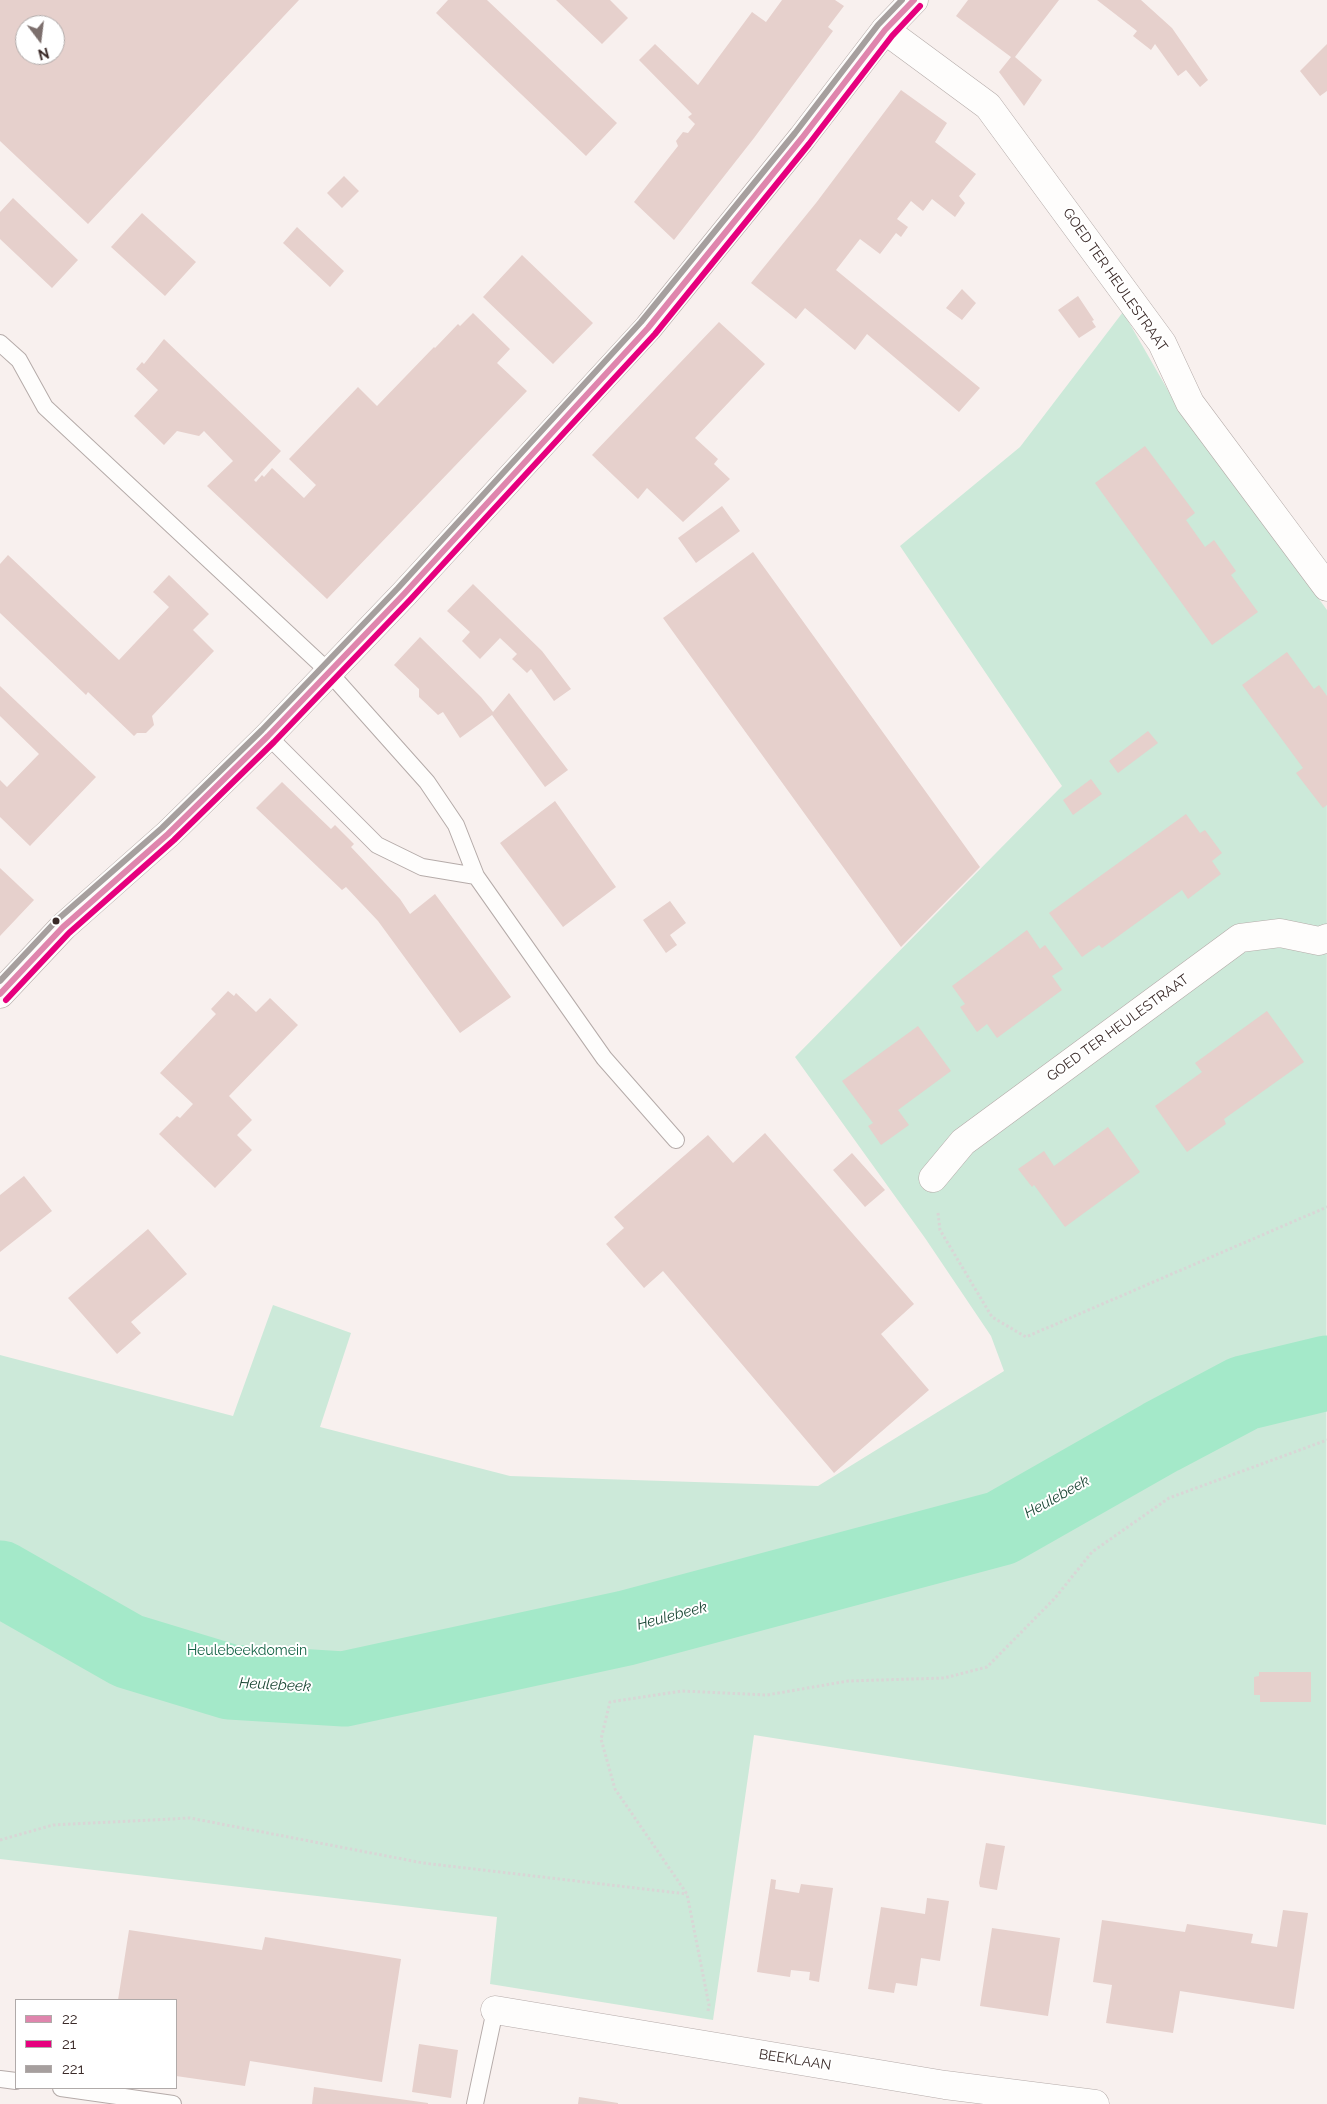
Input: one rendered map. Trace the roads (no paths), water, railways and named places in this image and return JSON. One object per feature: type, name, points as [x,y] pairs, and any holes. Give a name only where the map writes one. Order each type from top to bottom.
[{"type":"street","points":[[0,994],[63,928],[168,834],[268,736],[328,670],[404,594],[648,328],[802,138],[906,2]]},
{"type":"street","name":"GOED TER HEULESTRAAT","points":[[884,30],[988,106],[1162,343],[1190,403],[1327,587]]},
{"type":"street","name":"GOED TER HEULESTRAAT","points":[[933,1178],[963,1142],[1240,938],[1280,933],[1320,940],[1327,938]]},
{"type":"street","name":"BEEKLAAN","points":[[496,2010],[945,2085],[1095,2104]]},
{"type":"lane","points":[[0,343],[19,360],[45,407],[328,670],[427,782],[456,825],[476,876],[604,1058],[676,1140]]},
{"type":"lane","points":[[268,736],[377,845],[422,867],[476,876]]},
{"type":"lane","points":[[476,2104],[496,2010]]},
{"type":"lane","points":[[0,2079],[15,2081]]},
{"type":"lane","points":[[68,2089],[173,2104]]},
{"type":"waterway","name":"Heulebeek","points":[[0,1578],[128,1651],[230,1682],[344,1689],[626,1628],[1001,1528],[1161,1437],[1244,1393],[1327,1373]]},
{"type":"park label","name":"Heulebeekdomein","points":[[247,1651]]}]
